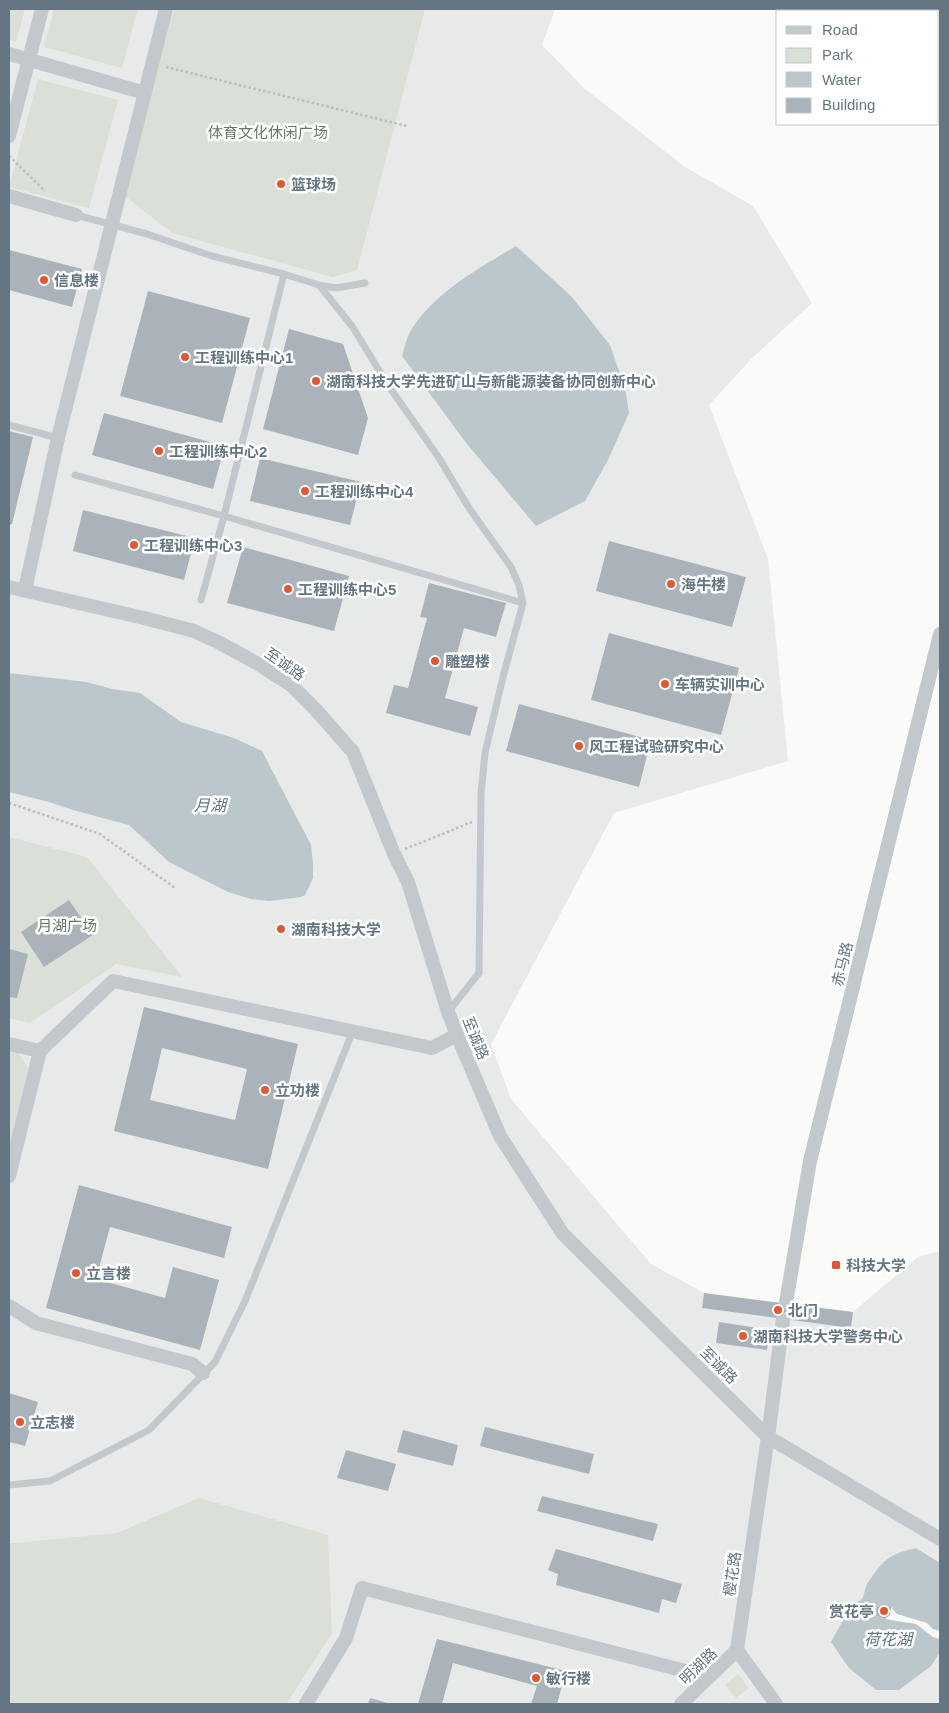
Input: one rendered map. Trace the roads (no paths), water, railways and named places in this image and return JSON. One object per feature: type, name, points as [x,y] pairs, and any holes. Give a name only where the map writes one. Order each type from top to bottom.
[{"type":"street","points":[[9,136],[42,9]]},
{"type":"street","points":[[25,590],[58,438],[166,9]]},
{"type":"street","points":[[9,54],[145,93]]},
{"type":"street","points":[[9,196],[76,215]]},
{"type":"street","name":"至诚路","points":[[9,587],[194,631],[252,660],[290,685],[316,710],[353,752],[394,854],[408,882],[448,1012],[500,1136],[563,1234],[768,1437],[940,1539]]},
{"type":"street","name":"赤马路","points":[[786,1303],[810,1161],[940,634]]},
{"type":"street","points":[[9,1176],[40,1051],[113,981],[352,1033],[432,1048],[457,1036]]},
{"type":"street","points":[[9,1044],[40,1051]]},
{"type":"street","points":[[9,1306],[36,1324],[192,1364],[203,1373]]},
{"type":"street","name":"樱花路","points":[[737,1650],[784,1319]]},
{"type":"street","points":[[306,1704],[346,1638],[362,1588],[709,1677]]},
{"type":"street","points":[[737,1650],[776,1704]]},
{"type":"street","name":"明湖路","points":[[682,1704],[737,1650]]},
{"type":"lane","points":[[76,215],[148,234],[212,256],[319,285],[336,288],[365,283]]},
{"type":"lane","points":[[202,600],[284,274]]},
{"type":"lane","points":[[319,285],[352,326],[388,385],[439,458],[469,508],[510,567],[519,585],[522,603],[485,753],[480,794],[479,973],[448,1012]]},
{"type":"lane","points":[[9,425],[58,438]]},
{"type":"lane","points":[[75,476],[224,516],[522,603]]},
{"type":"lane","points":[[9,1485],[50,1480],[150,1430],[215,1362],[245,1301],[352,1033]]},
{"type":"water","points":[[516,246],[571,296],[610,345],[625,388],[629,413],[608,460],[585,501],[536,526],[467,444],[402,356],[409,334],[430,307],[457,284]]},
{"type":"water","name":"月湖","points":[[9,673],[86,682],[112,689],[140,693],[181,722],[234,738],[262,751],[311,845],[313,878],[305,895],[269,901],[251,899],[228,892],[169,862],[129,825],[9,792]]},
{"type":"water","name":"荷花湖","points":[[916,1548],[940,1563],[940,1652],[931,1666],[899,1690],[876,1690],[849,1668],[831,1642],[852,1604],[862,1599],[867,1584],[883,1563],[892,1556]]},
{"type":"place","name":"篮球场","points":[[281,184]]},
{"type":"place","name":"信息楼","points":[[44,280]]},
{"type":"place","name":"工程训练中心1","points":[[185,357]]},
{"type":"place","name":"湖南科技大学先进矿山与新能源装备协同创新中心","points":[[316,381]]},
{"type":"place","name":"工程训练中心2","points":[[159,451]]},
{"type":"place","name":"工程训练中心4","points":[[305,491]]},
{"type":"place","name":"工程训练中心3","points":[[134,545]]},
{"type":"place","name":"海牛楼","points":[[671,584]]},
{"type":"place","name":"工程训练中心5","points":[[288,589]]},
{"type":"place","name":"雕塑楼","points":[[435,661]]},
{"type":"place","name":"车辆实训中心","points":[[665,684]]},
{"type":"place","name":"风工程试验研究中心","points":[[579,746]]},
{"type":"place","name":"湖南科技大学","points":[[281,929]]},
{"type":"place","name":"立功楼","points":[[265,1090]]},
{"type":"place","name":"科技大学","points":[[836,1265]]},
{"type":"place","name":"立言楼","points":[[76,1273]]},
{"type":"place","name":"北门","points":[[778,1310]]},
{"type":"place","name":"湖南科技大学警务中心","points":[[743,1336]]},
{"type":"place","name":"立志楼","points":[[20,1422]]},
{"type":"place","name":"赏花亭","points":[[884,1611]]},
{"type":"place","name":"敏行楼","points":[[536,1678]]},
{"type":"park label","name":"体育文化休闲广场","points":[[268,132]]},
{"type":"park label","name":"月湖广场","points":[[67,925]]}]
